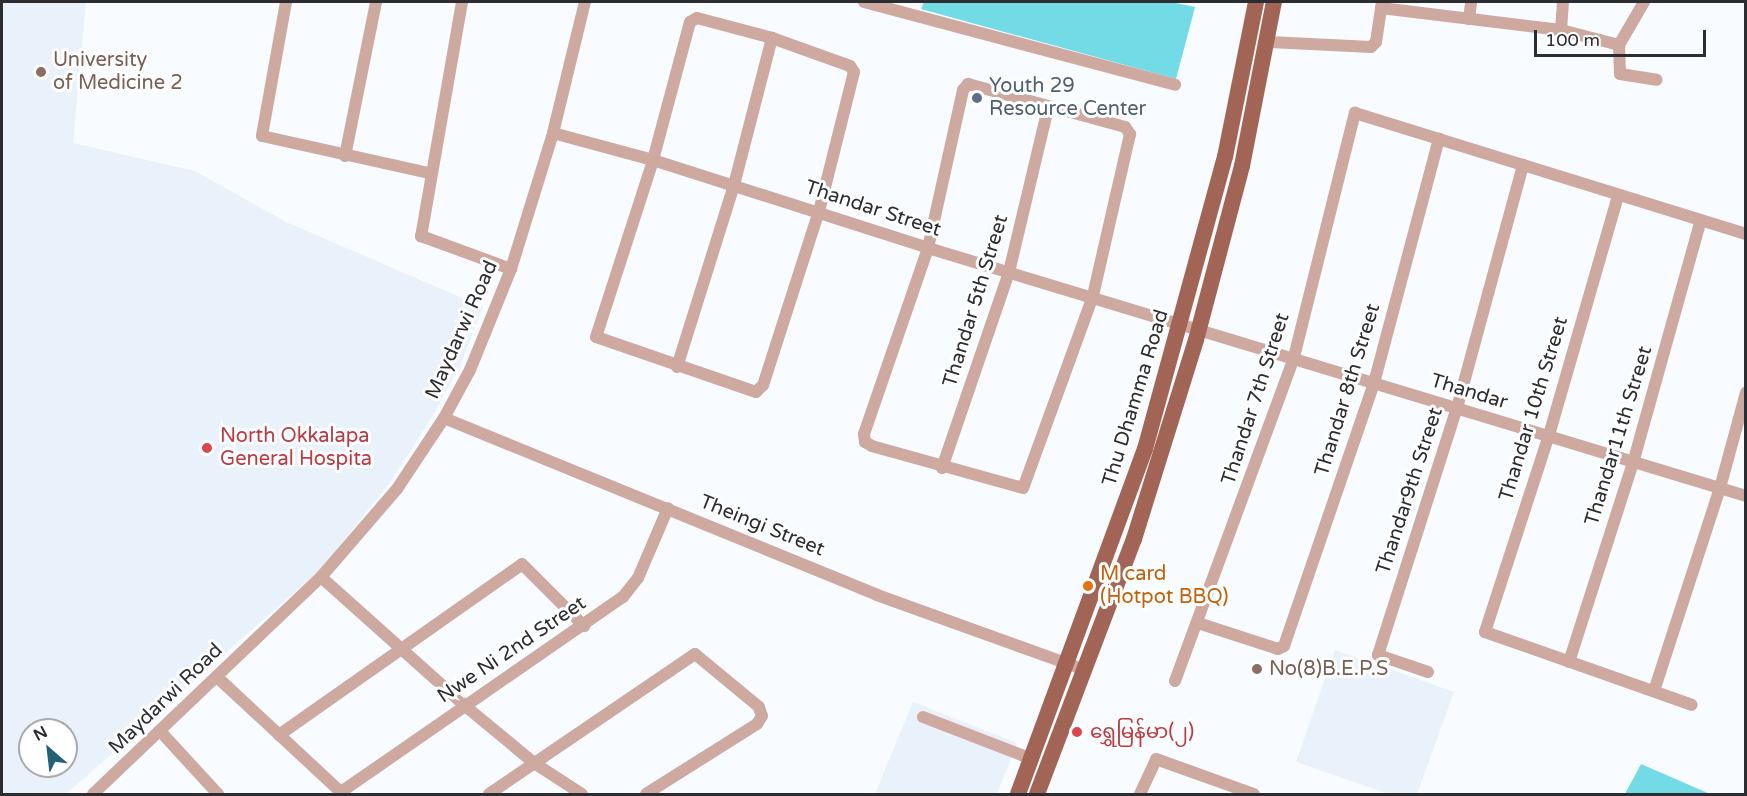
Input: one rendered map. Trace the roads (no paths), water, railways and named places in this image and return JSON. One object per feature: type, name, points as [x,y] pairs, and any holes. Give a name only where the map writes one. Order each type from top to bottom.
[{"type":"main road","name":"Thu Dhamma Road","points":[[1018,795],[1069,664],[1145,449],[1225,157],[1256,2]]},
{"type":"main road","name":"Thu Dhamma Road","points":[[1037,795],[1134,538],[1198,330],[1242,166],[1274,2]]},
{"type":"street","points":[[286,2],[261,134],[345,156],[429,173]]},
{"type":"street","points":[[345,156],[376,2]]},
{"type":"street","points":[[462,2],[429,173],[421,236],[511,269]]},
{"type":"street","name":"Maydarwi Road","points":[[101,792],[160,731],[321,577],[398,489],[444,418],[470,370],[511,269],[552,133],[585,2]]},
{"type":"street","points":[[864,2],[1175,85]]},
{"type":"street","points":[[1469,19],[1471,2]]},
{"type":"street","points":[[1561,30],[1563,2]]},
{"type":"street","points":[[1644,2],[1619,45],[1620,74],[1627,78],[1658,80]]},
{"type":"street","points":[[1268,42],[1375,45],[1382,5],[1469,19],[1561,30],[1619,45]]},
{"type":"street","points":[[697,18],[772,38],[850,66],[854,72],[819,211],[763,385],[756,392],[747,392],[598,341],[596,334],[653,160],[690,22],[697,18]]},
{"type":"street","points":[[677,367],[734,185],[772,38]]},
{"type":"street","points":[[968,84],[1048,108],[1125,127],[1130,134],[1093,296],[1023,488],[942,468],[865,442],[864,434],[928,248],[963,90],[968,84]]},
{"type":"street","name":"Thandar 5th Street","points":[[942,468],[1010,272],[1048,108]]},
{"type":"street","name":"Thandar 7th Street","points":[[1175,681],[1293,359],[1355,113],[1439,138]]},
{"type":"street","name":"Thandar Street","points":[[552,133],[653,160],[819,211],[928,248],[1093,296],[1180,325]]},
{"type":"street","points":[[1439,138],[1618,196],[1746,234]]},
{"type":"street","name":"Thandar 8th Street","points":[[1198,623],[1281,649],[1374,383],[1439,138]]},
{"type":"street","name":"Thandar9th Street","points":[[1428,672],[1378,655],[1457,408],[1523,165]]},
{"type":"street","name":"Thandar 10th Street","points":[[1569,662],[1485,632],[1548,438],[1618,196]]},
{"type":"street","name":"Thandar11th Street","points":[[1569,662],[1634,463],[1701,220]]},
{"type":"street","name":"Thandar","points":[[1180,325],[1746,496]]},
{"type":"street","points":[[1654,691],[1720,488],[1746,392]]},
{"type":"street","name":"Theingi Street","points":[[444,418],[877,595],[1085,670]]},
{"type":"street","name":"Nwe Ni 2nd Street","points":[[342,793],[464,705],[584,626],[623,597],[638,578],[668,508]]},
{"type":"street","points":[[279,735],[400,647],[522,564],[584,626]]},
{"type":"street","points":[[321,577],[464,705],[534,763],[582,795]]},
{"type":"street","points":[[489,795],[695,654],[759,707],[762,716],[757,724],[646,795]]},
{"type":"street","points":[[1569,662],[1692,705]]},
{"type":"street","points":[[217,677],[342,793]]},
{"type":"street","points":[[923,717],[1032,759]]},
{"type":"street","points":[[160,731],[218,795]]},
{"type":"street","points":[[1140,795],[1154,759],[1232,791],[1254,795]]},
{"type":"water","points":[[924,2],[1171,2],[1195,7],[1176,79],[921,9]]},
{"type":"water","points":[[1641,764],[1710,794],[1625,794]]},
{"type":"place","name":"University of Medicine 2","points":[[41,72]]},
{"type":"place","name":"Youth 29 Resource Center","points":[[977,98]]},
{"type":"place","name":"North Okkalapa General Hospita","points":[[207,448]]},
{"type":"place","name":"M card (Hotpot BBQ)","points":[[1088,586]]},
{"type":"place","name":"No(8)B.E.P.S","points":[[1257,669]]},
{"type":"place","name":"ရွှေမြန်မာ(၂)","points":[[1077,732]]}]
